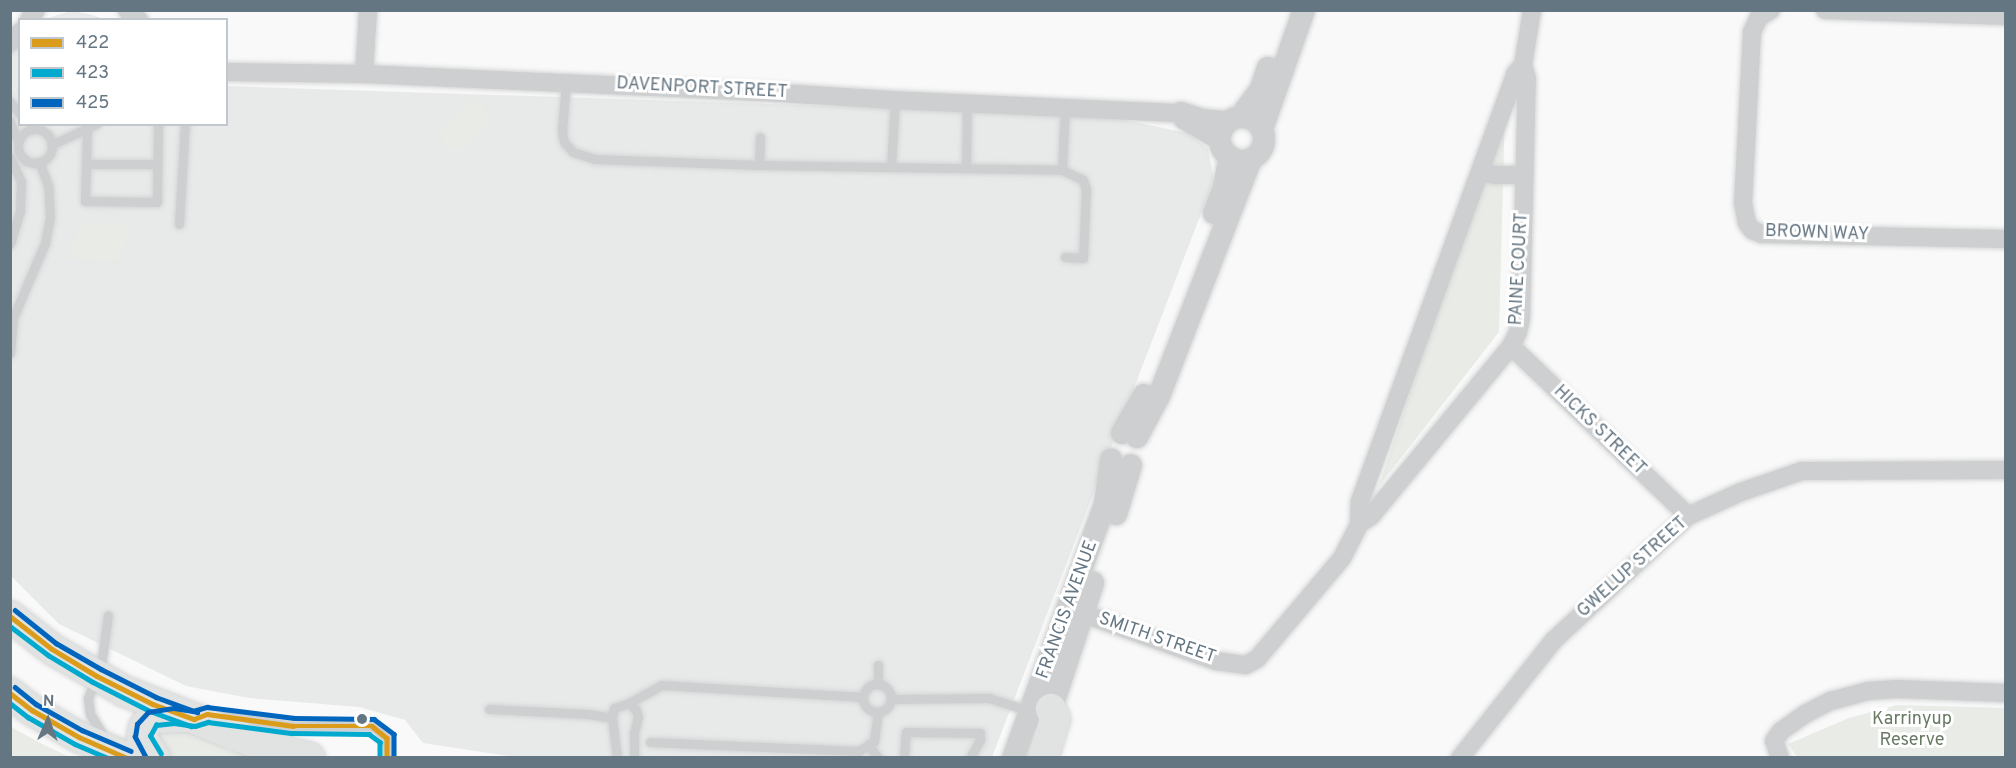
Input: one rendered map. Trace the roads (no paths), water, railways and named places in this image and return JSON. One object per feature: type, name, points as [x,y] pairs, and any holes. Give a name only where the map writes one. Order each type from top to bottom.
[{"type":"highway","points":[[10,616],[52,649],[97,676],[153,704],[266,747],[310,758]]},
{"type":"highway","points":[[18,701],[79,737],[122,755]]},
{"type":"highway","points":[[1041,710],[1055,719],[1043,758]]},
{"type":"highway","points":[[155,758],[142,738],[146,723],[152,718],[167,716],[194,719]]},
{"type":"street","points":[[364,74],[368,10]]},
{"type":"street","name":"FRANCIS AVENUE","points":[[1013,758],[1041,710],[1076,611],[1105,504],[1121,462],[1109,443],[1129,435],[1159,396],[1246,109],[1261,89],[1289,10]]},
{"type":"street","name":"FRANCIS AVENUE","points":[[1239,137],[1304,10]]},
{"type":"street","name":"PAINE COURT","points":[[1359,524],[1371,516],[1511,346],[1518,332],[1521,318],[1527,79],[1523,65],[1532,10]]},
{"type":"street","name":"BROWN WAY","points":[[1771,10],[1759,17],[1752,32],[1743,203],[1747,223],[1752,230],[1762,234],[2006,239]]},
{"type":"street","points":[[1825,10],[2006,15]]},
{"type":"street","name":"PAINE COURT","points":[[1246,665],[1257,659],[1342,558],[1359,524],[1360,501],[1515,75],[1523,65]]},
{"type":"street","name":"DAVENPORT STREET","points":[[228,72],[364,74],[566,82],[1176,113],[1177,118],[1197,126],[1239,137]]},
{"type":"street","points":[[1480,172],[1496,175],[1524,175]]},
{"type":"street","name":"HICKS STREET","points":[[1511,346],[1688,516]]},
{"type":"street","name":"GWELUP STREET","points":[[1460,758],[1554,640],[1688,516],[1741,492],[1802,471],[2006,470]]},
{"type":"street","name":"SMITH STREET","points":[[1076,611],[1216,661],[1246,665]]},
{"type":"street","points":[[1780,758],[1774,741],[1781,731],[1805,714],[1831,701],[1868,691],[1897,688],[2006,693]]},
{"type":"street","name":"FRANCIS AVENUE","points":[[1035,758],[1041,710]]},
{"type":"lane","points":[[566,82],[561,131],[564,142],[573,152],[594,159],[759,165],[1062,170],[1083,180],[1086,189],[1083,258],[1065,257]]},
{"type":"lane","points":[[891,167],[895,100]]},
{"type":"lane","points":[[966,168],[968,103]]},
{"type":"lane","points":[[1062,170],[1065,106]]},
{"type":"lane","points":[[10,122],[18,142]]},
{"type":"lane","points":[[51,145],[92,126]]},
{"type":"lane","points":[[87,129],[85,201],[157,202],[158,126]]},
{"type":"lane","points":[[179,224],[185,126]]},
{"type":"lane","points":[[11,241],[15,200],[21,182],[16,157],[18,142],[24,133],[33,127],[48,136],[51,145],[48,156],[39,162],[16,157]]},
{"type":"lane","points":[[759,165],[760,137]]},
{"type":"lane","points":[[10,353],[13,318],[45,243],[50,218],[48,185],[39,162]]},
{"type":"lane","points":[[86,164],[157,164]]},
{"type":"lane","points":[[108,615],[101,666],[88,698],[90,714],[122,755]]},
{"type":"lane","points":[[878,665],[878,684]]},
{"type":"lane","points":[[878,713],[865,707],[863,697],[869,686],[878,684],[886,688],[891,699]]},
{"type":"lane","points":[[617,758],[612,718],[614,708],[629,703],[661,685],[863,697]]},
{"type":"lane","points":[[891,699],[989,698],[1041,710]]},
{"type":"lane","points":[[878,713],[886,709],[891,699]]},
{"type":"lane","points":[[629,703],[636,710],[638,717],[634,733],[634,758]]},
{"type":"lane","points":[[489,709],[588,714],[612,718]]},
{"type":"lane","points":[[650,742],[859,751],[869,746],[877,734],[878,713]]},
{"type":"lane","points":[[194,719],[207,714],[293,726],[372,726],[387,738],[387,758]]},
{"type":"lane","points":[[904,758],[906,732],[980,733],[980,740],[970,758]]},
{"type":"lane","points":[[869,746],[878,758]]},
{"type":"park label","name":"Karrinyup Reserve","points":[[1912,731]]}]
